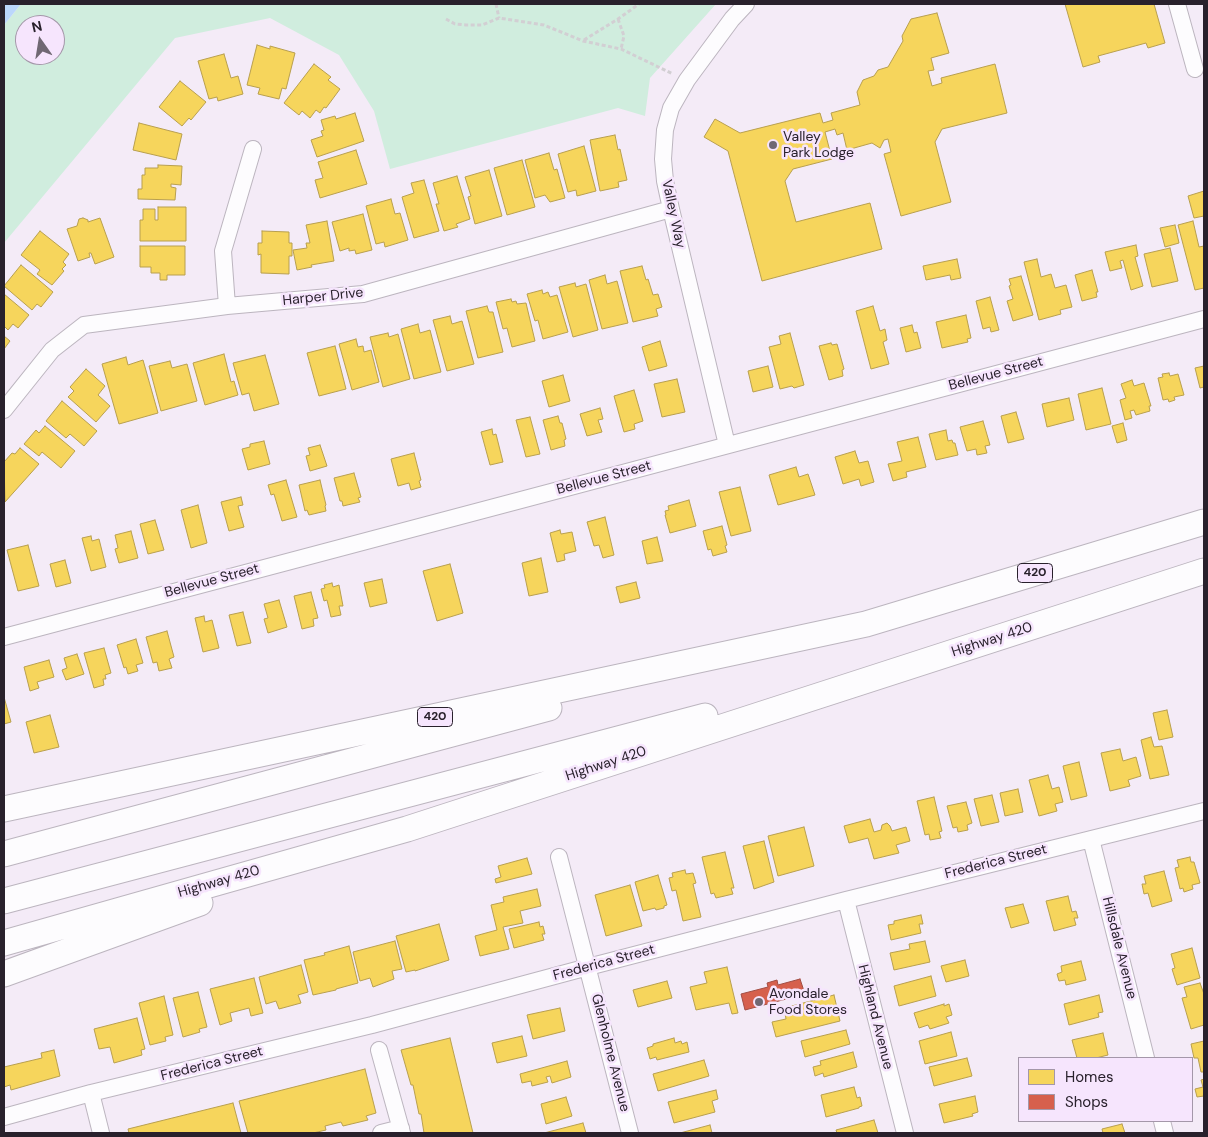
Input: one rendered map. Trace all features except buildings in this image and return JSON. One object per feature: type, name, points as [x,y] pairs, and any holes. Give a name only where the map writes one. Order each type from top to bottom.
[{"type":"highway","name":"420","points":[[4,809],[866,624],[1204,522]]},
{"type":"highway","name":"Highway 420","points":[[4,943],[407,829],[1204,571]]},
{"type":"highway","points":[[4,854],[866,624]]},
{"type":"highway","points":[[4,901],[984,642]]},
{"type":"highway","points":[[4,974],[407,829]]},
{"type":"street","name":"Valley Way","points":[[727,445],[670,209],[664,181],[663,159],[665,130],[671,108],[687,80],[732,19],[746,4]]},
{"type":"street","points":[[1177,4],[1195,69]]},
{"type":"street","points":[[227,306],[223,251],[253,149]]},
{"type":"street","name":"Harper Drive","points":[[4,410],[52,350],[84,325],[227,306],[363,294],[670,209]]},
{"type":"street","name":"Bellevue Street","points":[[4,636],[1204,319]]},
{"type":"street","name":"Frederica Street","points":[[4,1117],[372,1025],[846,900],[1204,811]]},
{"type":"street","name":"Hillsdale Avenue","points":[[1091,839],[1146,1057]]},
{"type":"street","name":"Glenholme Avenue","points":[[559,857],[630,1133]]},
{"type":"street","name":"Highland Avenue","points":[[846,900],[905,1133]]},
{"type":"street","points":[[379,1050],[401,1131],[381,1133]]},
{"type":"street","points":[[91,1094],[101,1133]]},
{"type":"path","points":[[496,4],[499,18]]},
{"type":"path","points":[[584,41],[639,4]]},
{"type":"path","points":[[446,19],[455,24],[482,25],[499,18],[544,25],[584,41],[621,49],[687,80]]},
{"type":"path","points":[[618,19],[624,36],[621,49]]},
{"type":"green space","points":[[21,4],[716,4],[650,78],[645,116],[618,108],[390,169],[374,111],[339,55],[270,18],[175,38],[4,243],[4,25]]},
{"type":"water","points":[[4,4],[21,4],[4,25]]},
{"type":"place","name":"Valley Park Lodge","points":[[773,145]]},
{"type":"place","name":"Avondale Food Stores","points":[[759,1002]]}]
